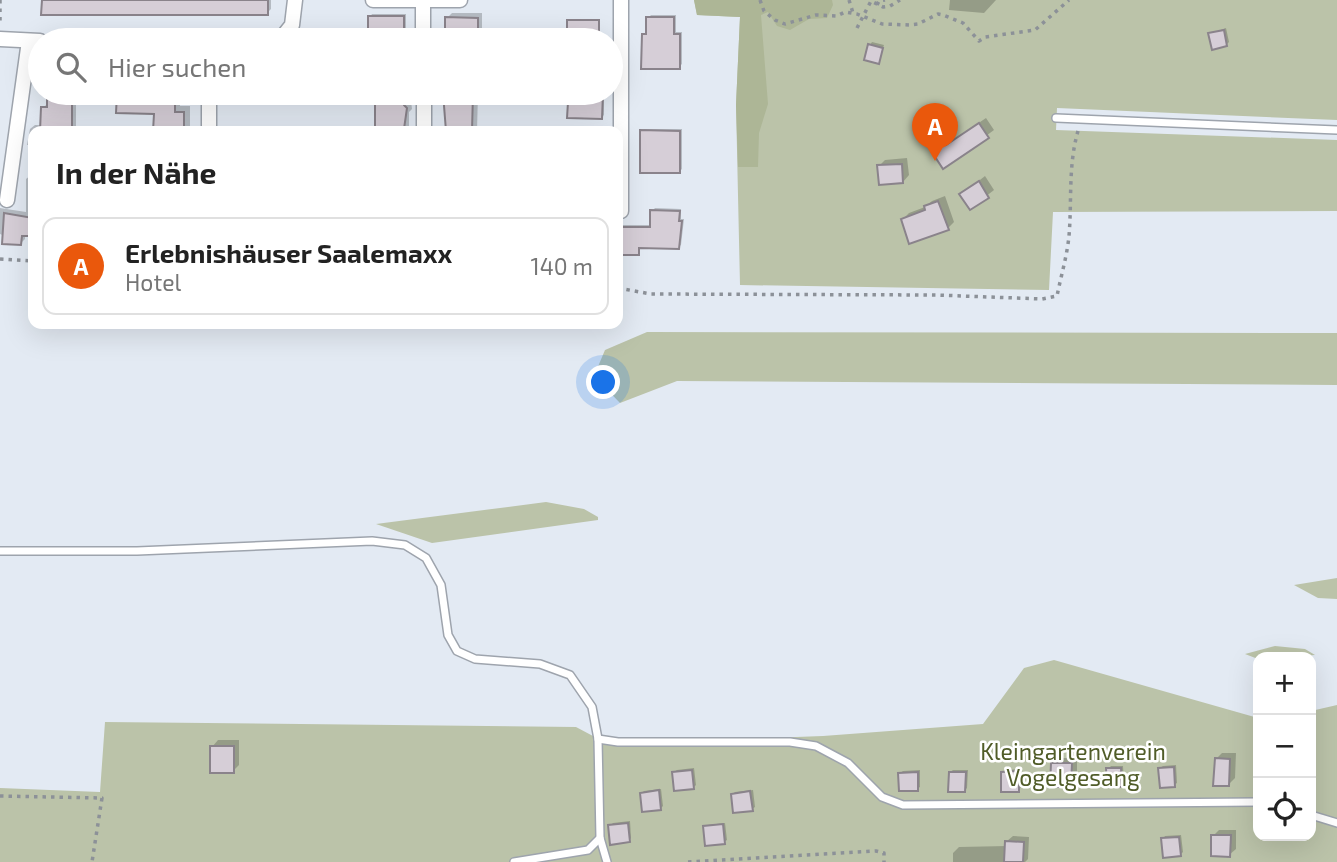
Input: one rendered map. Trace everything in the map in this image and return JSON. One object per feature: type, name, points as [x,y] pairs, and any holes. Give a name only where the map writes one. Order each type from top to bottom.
[{"type":"street","points":[[290,28],[295,0]]},
{"type":"street","points":[[373,0],[460,0]]},
{"type":"street","points":[[621,0],[622,28]]},
{"type":"street","points":[[422,1],[423,28]]},
{"type":"street","points":[[0,39],[28,41]]},
{"type":"street","points":[[623,47],[629,188],[623,205]]},
{"type":"street","points":[[11,193],[28,85]]},
{"type":"street","points":[[209,105],[209,126]]},
{"type":"street","points":[[424,105],[424,126]]},
{"type":"lane","points":[[1056,118],[1337,130]]},
{"type":"lane","points":[[0,551],[136,551],[372,541],[405,545],[426,558],[441,585],[448,635],[457,652],[475,659],[540,664],[570,675],[592,707],[598,739],[600,838],[607,862]]},
{"type":"lane","points":[[598,739],[618,742],[790,742],[816,746],[848,764],[882,797],[903,805],[1253,802]]},
{"type":"lane","points":[[1316,816],[1337,822]]},
{"type":"lane","points":[[514,862],[588,850],[600,838]]},
{"type":"path","points":[[0,0],[0,39]]},
{"type":"path","points":[[760,0],[764,11],[785,24],[816,15],[838,16],[845,12],[883,24],[918,24],[938,14],[963,23],[979,41],[985,37],[1035,30],[1069,0]]},
{"type":"path","points":[[849,0],[853,13]]},
{"type":"path","points":[[877,5],[879,1],[885,0]]},
{"type":"path","points":[[857,27],[871,1],[883,7],[900,0]]},
{"type":"path","points":[[623,289],[651,294],[936,295],[1042,299],[1056,296],[1069,234],[1068,201],[1075,142],[1082,119]]},
{"type":"path","points":[[0,259],[28,261]]},
{"type":"path","points":[[0,796],[102,798],[92,862]]},
{"type":"path","points":[[688,862],[876,851],[884,853],[884,862]]},
{"type":"green space","points":[[694,0],[1337,0],[1337,120],[1057,108],[1056,130],[1337,140],[1337,211],[1053,212],[1049,290],[740,285],[736,105],[740,17],[697,15]]},
{"type":"green space","points":[[694,0],[832,0],[833,5],[827,18],[809,19],[790,30],[777,26],[768,12],[761,15],[768,104],[759,133],[758,167],[738,167],[736,105],[740,17],[697,15]]},
{"type":"green space","points":[[647,332],[1337,333],[1337,385],[677,381],[620,403],[594,376],[605,350]]},
{"type":"green space","points":[[546,502],[584,509],[598,517],[598,520],[432,543],[376,524]]},
{"type":"green space","points":[[1337,578],[1337,599],[1318,598],[1294,585]]},
{"type":"green space","points":[[1275,646],[1305,649],[1310,652],[1253,652],[1253,657],[1245,654]]},
{"type":"green space","name":"Kleingartenverein Vogelgesang","points":[[1054,660],[1253,717],[1253,841],[1316,841],[1316,710],[1337,705],[1337,862],[0,862],[0,788],[100,792],[105,722],[576,727],[608,744],[823,736],[983,724],[1024,668]]},
{"type":"building","points":[[42,0],[268,0],[268,15],[41,15]]},
{"type":"building","points":[[368,16],[404,16],[404,28],[368,28]]},
{"type":"building","points":[[445,17],[478,18],[478,28],[445,28]]},
{"type":"building","points":[[646,17],[674,17],[674,34],[680,34],[680,69],[641,69],[642,34],[646,34]]},
{"type":"building","points":[[567,20],[599,20],[599,28],[567,28]]},
{"type":"building","points":[[1224,30],[1227,46],[1212,50],[1208,33]]},
{"type":"building","points":[[868,44],[883,48],[879,64],[864,60]]},
{"type":"building","points":[[72,105],[72,126],[40,126],[41,107]]},
{"type":"building","points":[[116,105],[175,105],[175,112],[184,112],[184,126],[153,126],[154,114],[116,113]]},
{"type":"building","points":[[375,105],[404,105],[407,108],[404,126],[375,126]]},
{"type":"building","points":[[444,105],[473,105],[472,126],[446,126]]},
{"type":"building","points":[[568,105],[603,105],[602,119],[567,118]]},
{"type":"building","points":[[979,123],[989,138],[943,169],[928,146],[941,138],[946,145]]},
{"type":"building","points":[[640,130],[680,131],[680,173],[640,173]]},
{"type":"building","points":[[902,164],[903,183],[879,185],[877,165]]},
{"type":"building","points":[[979,181],[989,198],[970,210],[959,194]]},
{"type":"building","points":[[938,201],[949,230],[909,244],[901,219],[925,210],[924,206]]},
{"type":"building","points":[[650,210],[680,211],[679,221],[682,221],[679,249],[639,248],[639,255],[623,255],[623,227],[650,227]]},
{"type":"building","points":[[4,213],[28,217],[28,236],[22,236],[21,245],[2,244]]},
{"type":"building","points":[[210,746],[234,746],[234,773],[210,773]]},
{"type":"building","points":[[1215,758],[1230,759],[1229,786],[1213,786]]},
{"type":"building","points":[[1051,763],[1072,763],[1071,787],[1050,787]]},
{"type":"building","points":[[1174,767],[1175,787],[1160,788],[1158,768]]},
{"type":"building","points":[[1106,768],[1121,768],[1122,787],[1107,787]]},
{"type":"building","points":[[692,770],[694,789],[674,791],[672,772]]},
{"type":"building","points":[[1019,771],[1019,792],[1001,792],[1001,772]]},
{"type":"building","points":[[918,772],[918,791],[899,791],[898,773]]},
{"type":"building","points":[[949,772],[966,772],[965,792],[948,792]]},
{"type":"building","points":[[659,790],[661,810],[642,812],[640,793]]},
{"type":"building","points":[[750,791],[753,811],[733,813],[731,794]]},
{"type":"building","points":[[628,823],[630,842],[610,845],[608,825]]},
{"type":"building","points":[[723,824],[725,844],[705,846],[703,826]]},
{"type":"building","points":[[1211,835],[1231,835],[1230,857],[1211,856]]},
{"type":"building","points":[[1179,837],[1181,856],[1163,858],[1161,838]]},
{"type":"building","points":[[1005,841],[1024,842],[1023,862],[1004,862]]},
{"type":"place","name":"Erlebnishäuser Saalemaxx","points":[[935,161]]}]
